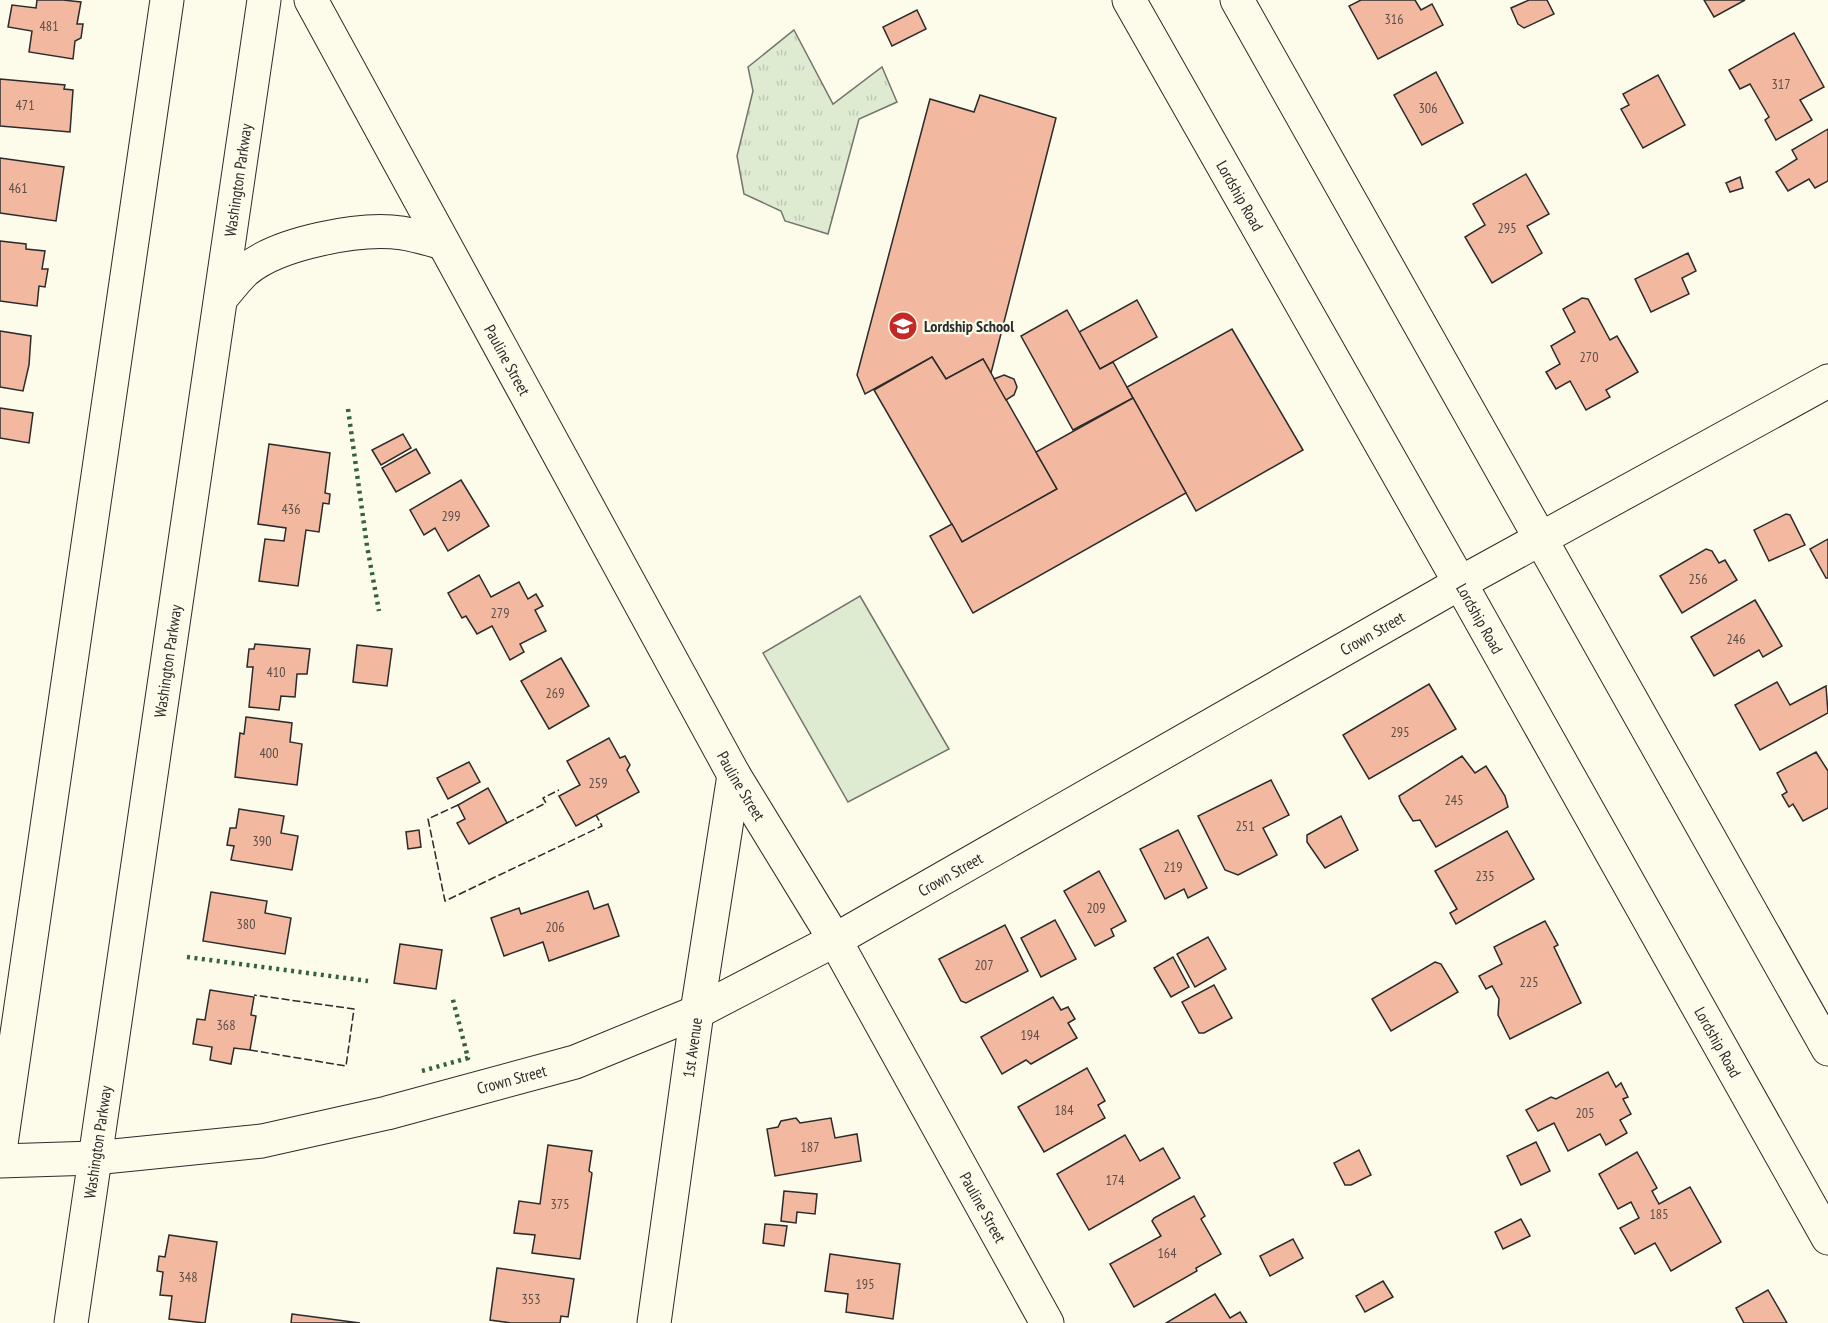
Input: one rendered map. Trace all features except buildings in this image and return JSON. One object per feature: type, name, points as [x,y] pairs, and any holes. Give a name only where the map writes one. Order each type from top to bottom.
[{"type":"street","points":[[0,1151],[167,0]]},
{"type":"street","name":"Washington Parkway","points":[[71,1323],[264,0]]},
{"type":"street","name":"Pauline Street","points":[[311,0],[734,775],[835,940],[1047,1323]]},
{"type":"street","name":"Lordship Road","points":[[1129,0],[1828,1238]]},
{"type":"street","points":[[1238,0],[1828,1049]]},
{"type":"street","points":[[221,298],[246,270],[272,253],[310,241],[356,234],[401,233],[443,243]]},
{"type":"street","name":"Crown Street","points":[[0,1161],[94,1158],[262,1141],[387,1113],[575,1062],[697,1012],[835,940],[1460,583],[1828,381]]},
{"type":"street","name":"1st Avenue","points":[[654,1323],[697,1012],[734,775]]},
{"type":"green space","points":[[794,30],[833,104],[882,67],[897,102],[859,119],[828,234],[785,221],[781,211],[744,194],[737,156],[753,91],[748,67]]},
{"type":"green space","points":[[860,596],[949,749],[848,802],[763,653]]},
{"type":"hedge","points":[[348,409],[367,546],[379,611]]},
{"type":"hedge","points":[[187,957],[368,981]]},
{"type":"hedge","points":[[422,1071],[468,1058],[452,996]]},
{"type":"fence","points":[[507,823],[546,803],[543,798],[559,790]]},
{"type":"fence","points":[[458,805],[428,819],[445,901],[602,826],[596,815]]},
{"type":"fence","points":[[250,1050],[346,1066],[354,1009],[254,995]]},
{"type":"place","name":"Lordship School","points":[[903,326]]}]
